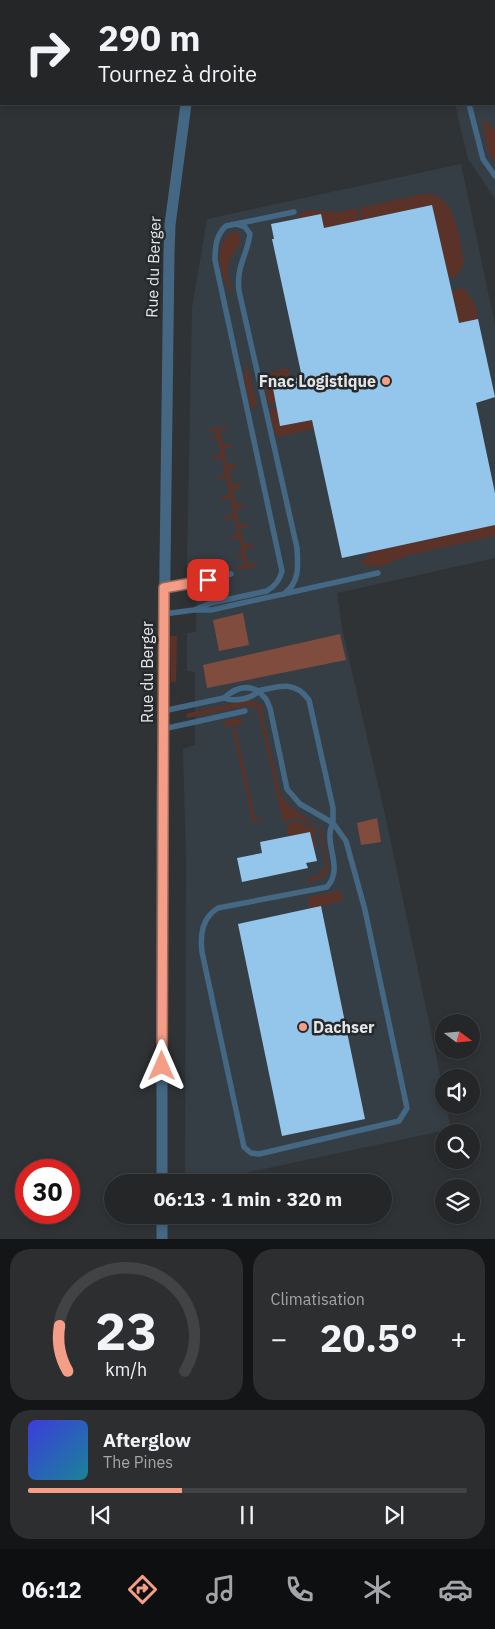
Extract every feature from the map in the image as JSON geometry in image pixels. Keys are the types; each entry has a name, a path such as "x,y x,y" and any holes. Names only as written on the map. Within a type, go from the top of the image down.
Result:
{"street":[{"name":"Rue du Berger","path":"162,1174 163,729 168,253 186,105"},
{"path":"162,1224 162,1239"}],"lane":[{"path":"469,105 483,159 495,176"},
{"path":"194,610 211,603 267,591 281,578 282,571 215,260 215,250 219,233 226,226 294,212"},
{"path":"234,224 245,227 250,234 237,279 238,291 297,548 298,572 293,586 284,594"},
{"path":"164,614 211,610 378,573"},
{"path":"164,588 196,583 231,574"},
{"path":"164,711 224,698 233,690 251,687 258,691 266,700 270,708 286,789 300,804 333,822 346,841 365,910 406,1108 399,1121 259,1154 251,1153 244,1147 202,952 200,940 203,925 208,916 218,908 327,887 335,870 328,831 333,822 333,808 309,700 304,692 285,685 258,691 255,695 249,697 230,700 224,698"},
{"path":"163,729 245,711"}],"shaded area":[{"path":"455,105 495,105 495,199 468,159"},
{"path":"483,119 495,130 495,162 488,152"},
{"path":"461,164 495,325 495,558 337,593 342,629 385,815 435,1051 435,1059 437,1059 439,1069 435,1069 435,1114 448,1114 450,1124 435,1124 435,1132 240,1174 185,1174 186,859 183,749 195,745 195,672 187,671 187,633 196,632 197,589 195,566 187,565 192,308 207,219"},
{"path":"422,194 432,194 444,201 453,217 464,263 457,276 449,278 432,205 362,220 360,208"},
{"path":"357,208 359,221 324,228 321,214 298,219 300,213 310,210 338,212"},
{"path":"232,232 238,232 240,236 239,245 229,262 228,269 228,277 233,295 224,280 220,262 221,245"},
{"path":"461,288 468,293 473,301 478,319 459,323 452,291"},
{"path":"247,362 257,407 251,408 244,378"},
{"path":"288,368 291,379 272,383 276,403 268,404 265,384 269,373"},
{"path":"277,407 280,426 311,420 314,429 278,437 273,427 270,412 270,408"},
{"path":"227,426 227,428 220,430 223,445 231,444 232,448 224,449 227,465 235,464 236,468 229,469 232,485 240,483 241,488 233,490 236,505 243,504 244,507 236,509 239,525 248,524 249,527 240,529 244,545 252,544 253,547 245,549 248,564 256,563 257,566 237,570 236,567 244,565 242,557 235,558 235,556 242,554 239,538 231,539 230,536 238,534 234,518 226,520 225,516 234,514 230,498 222,500 222,496 229,494 226,478 218,479 217,476 225,474 222,458 213,459 213,456 221,454 217,438 210,439 209,437 216,435 216,431 207,432 207,430"},
{"path":"495,525 495,536 409,555 379,567 360,564 371,552"},
{"path":"243,613 249,645 219,651 213,620"},
{"path":"340,634 346,660 207,688 203,665"},
{"path":"170,636 177,636 176,682 171,682"},
{"path":"250,700 259,704 264,710 262,713 280,794 289,806 314,824 312,825 300,818 283,821 257,706 250,708 249,705 188,718 186,716 188,713"},
{"path":"241,717 242,723 235,725 255,819 263,818 263,820 245,823 252,820 232,725 224,726 223,722"},
{"path":"377,818 381,842 361,845 357,823"},
{"path":"299,821 310,828 315,827 316,832 314,833 317,847 314,848 310,832 289,836 286,824"},
{"path":"321,827 329,868 323,878 309,883 308,878 319,875 326,865 319,828"},
{"path":"338,891 343,896 341,901 310,909 308,897"}],"building":[{"name":"Fnac Logistique","path":"432,205 459,323 478,319 495,397 476,403 495,493 495,525 342,558 312,420 280,426 272,383 302,377 272,239 274,239 271,224 321,214 324,228"},
{"path":"310,832 317,861 306,863 308,868 242,882 237,858 262,853 260,842"},
{"name":"Dachser","path":"321,906 365,1119 282,1136 238,924"}],"place":[{"name":"Fnac Logistique","path":"386,381"},
{"name":"Dachser","path":"303,1027"}],"route":[{"path":"162,1066 164,588 208,580"}]}
